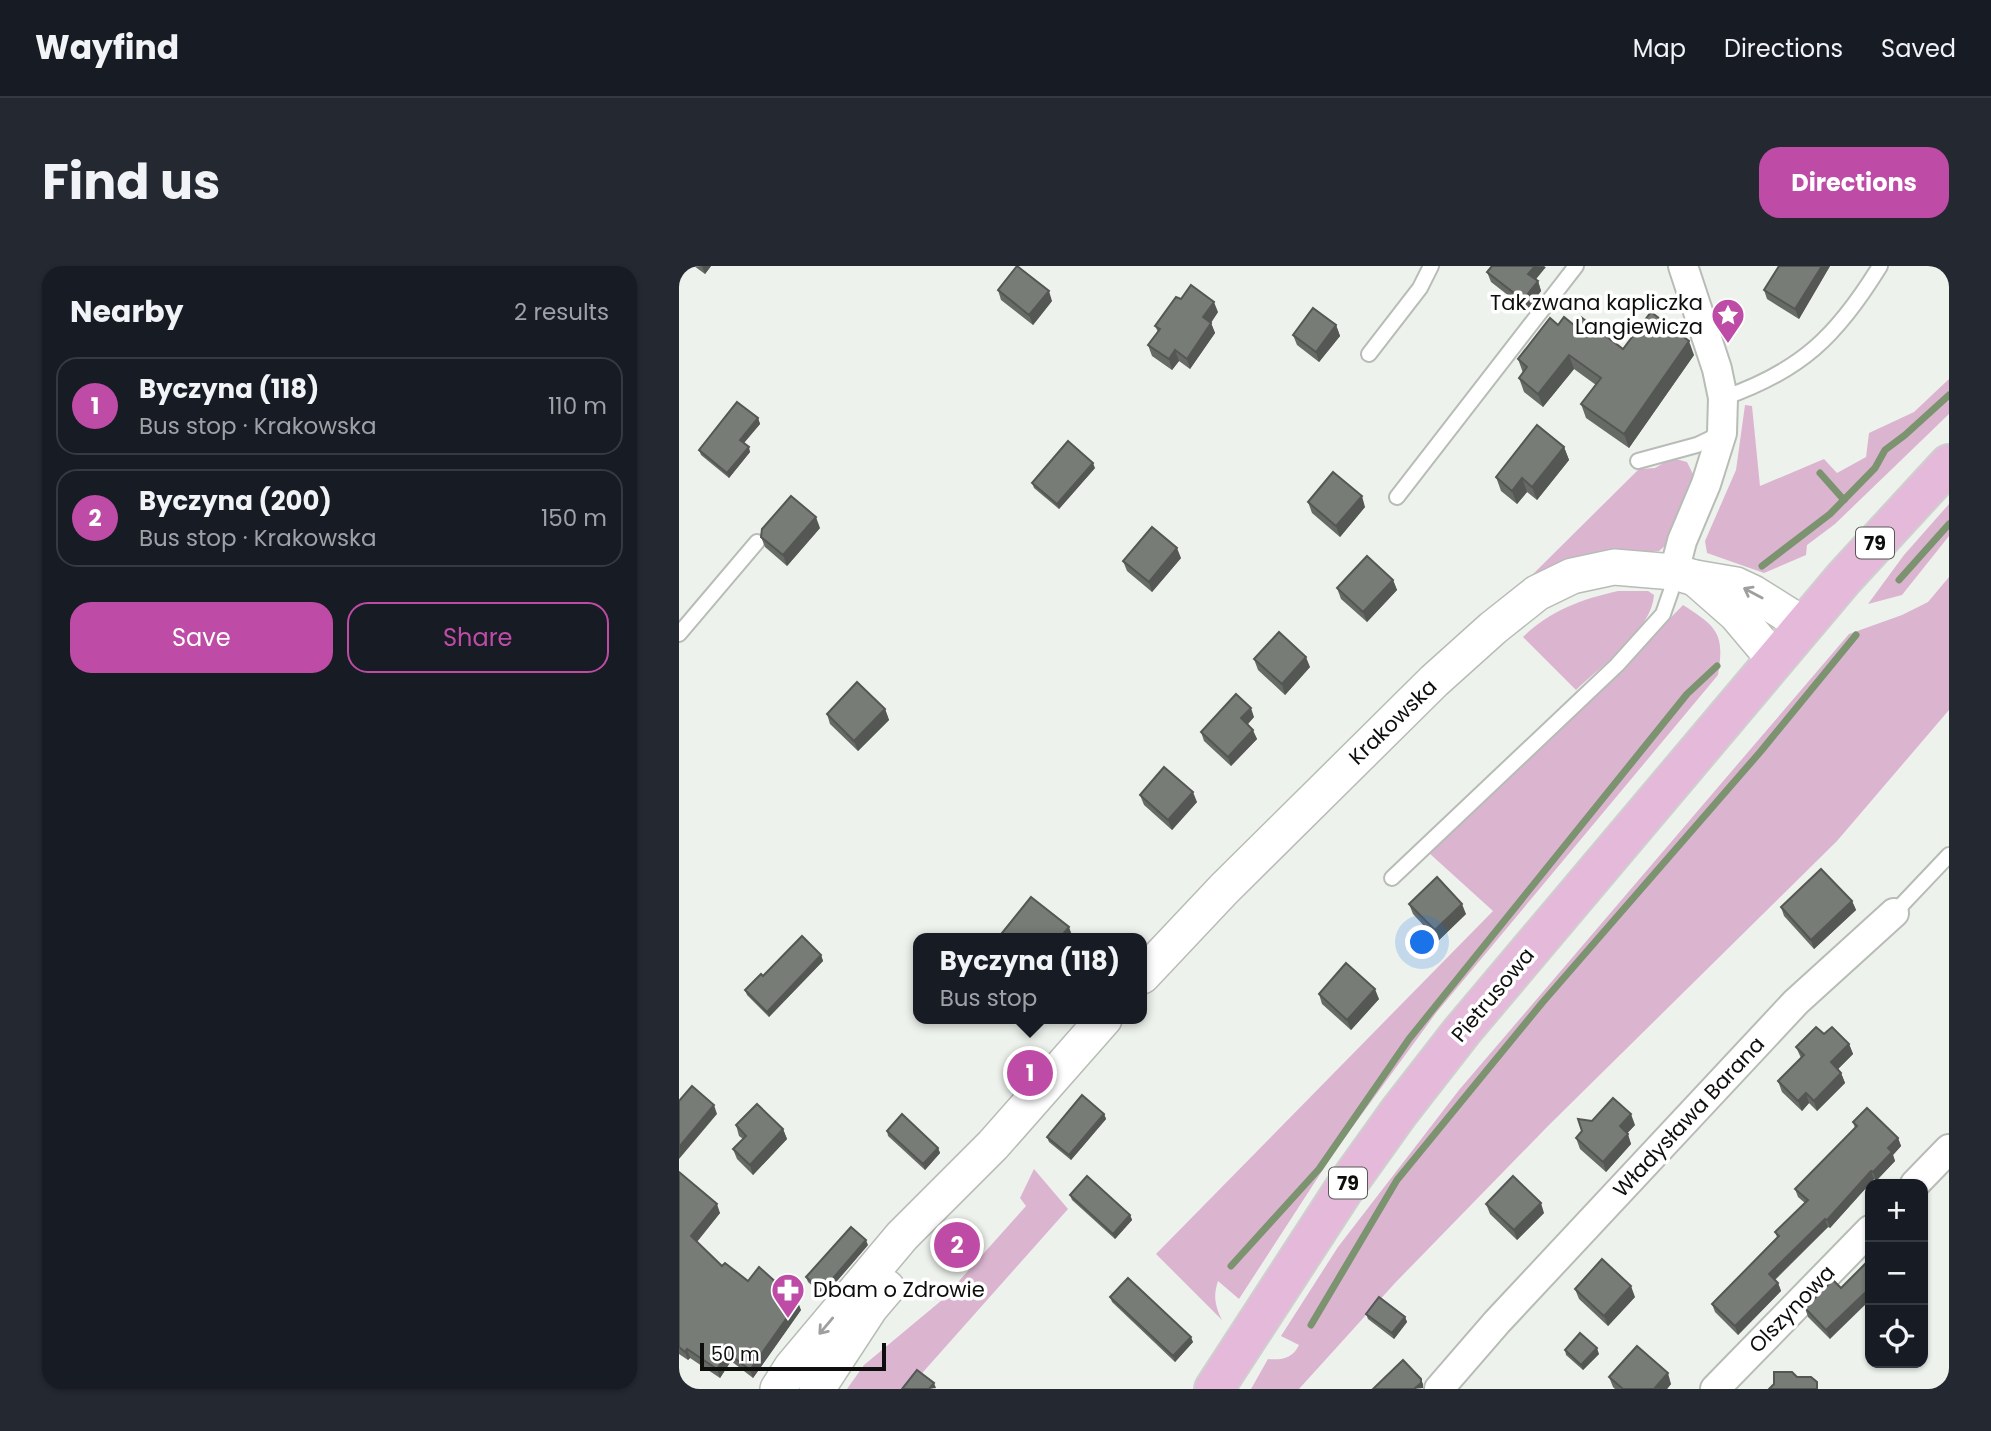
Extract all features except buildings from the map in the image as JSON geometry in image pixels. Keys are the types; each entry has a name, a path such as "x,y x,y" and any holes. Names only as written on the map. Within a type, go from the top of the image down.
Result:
{"main road":[{"name":"79","path":"1804,625 1843,578 1949,464"},
{"name":"Pietrusowa","path":"1215,1389 1344,1189 1415,1091 1462,1031 1804,625"}],"street":[{"path":"1683,266 1717,369 1723,398 1722,433 1706,484 1682,541 1684,575 1736,614 1774,659"},
{"name":"Krakowska","path":"1147,971 1224,889 1396,719 1493,628 1537,593 1572,576 1613,567 1684,575 1736,585 1804,625"},
{"name":"Władysława Barana","path":"1439,1389 1497,1322 1796,1002 1894,914"},
{"path":"778,1389 792,1367 902,1236 993,1144 1100,1024"},
{"path":"817,1389 870,1308 917,1250 993,1144"},
{"path":"1920,1179 1949,1149"},
{"name":"Olszynowa","path":"1715,1389 1865,1235"}],"lane":[{"path":"1369,354 1420,288 1431,266"},
{"path":"1397,498 1576,266"},
{"path":"1723,398 1754,387 1812,353 1846,317 1879,266"},
{"path":"1637,461 1697,445 1722,433"},
{"path":"679,634 757,542"},
{"path":"1392,878 1617,665 1663,614 1671,591 1684,575"},
{"name":"Władysława Barana","path":"1894,914 1949,855"}],"shaded area":[{"path":"1949,379 1949,414 1835,524 1807,545 1806,555 1764,573 1707,553 1705,541 1736,470 1745,405 1752,406 1760,486 1824,459 1837,473 1866,457 1869,433 1914,412"},
{"path":"1672,458 1687,462 1694,476 1667,544 1659,551 1645,552 1526,581 1639,469 1655,468"},
{"path":"1949,504 1949,536 1902,595 1868,604 1904,555"},
{"path":"1949,577 1949,710 1837,841 1548,1126 1395,1283 1299,1389 1251,1389 1268,1359 1286,1358 1296,1350 1299,1345 1281,1336 1338,1247 1459,1090 1849,634 1902,615 1928,602"},
{"path":"1618,591 1648,591 1654,595 1651,608 1624,647 1576,690 1523,637 1544,620 1567,607"},
{"path":"1683,605 1704,619 1716,632 1720,649 1718,675 1436,1013 1337,1148 1239,1299 1218,1281 1216,1301 1222,1320 1156,1254 1493,911 1418,843 1590,700"},
{"path":"1034,1169 1068,1209 908,1389 847,1389 864,1365 942,1300 1026,1206 1020,1198"}],"waterway":[{"path":"1762,566 1830,514 1875,468 1885,450 1949,395"},
{"path":"1820,473 1844,500"},
{"path":"1899,580 1949,524"},
{"path":"1311,1325 1397,1180 1542,1003 1761,751 1856,635"},
{"path":"1231,1266 1319,1169 1409,1039 1687,694 1717,666"}],"place":[{"name":"Tak zwana kapliczka Langiewicza","path":"1728,345"},
{"name":"Byczyna (118)","path":"1030,1073"},
{"name":"Byczyna (200)","path":"957,1245"},
{"name":"Dbam o Zdrowie","path":"788,1320"}]}
